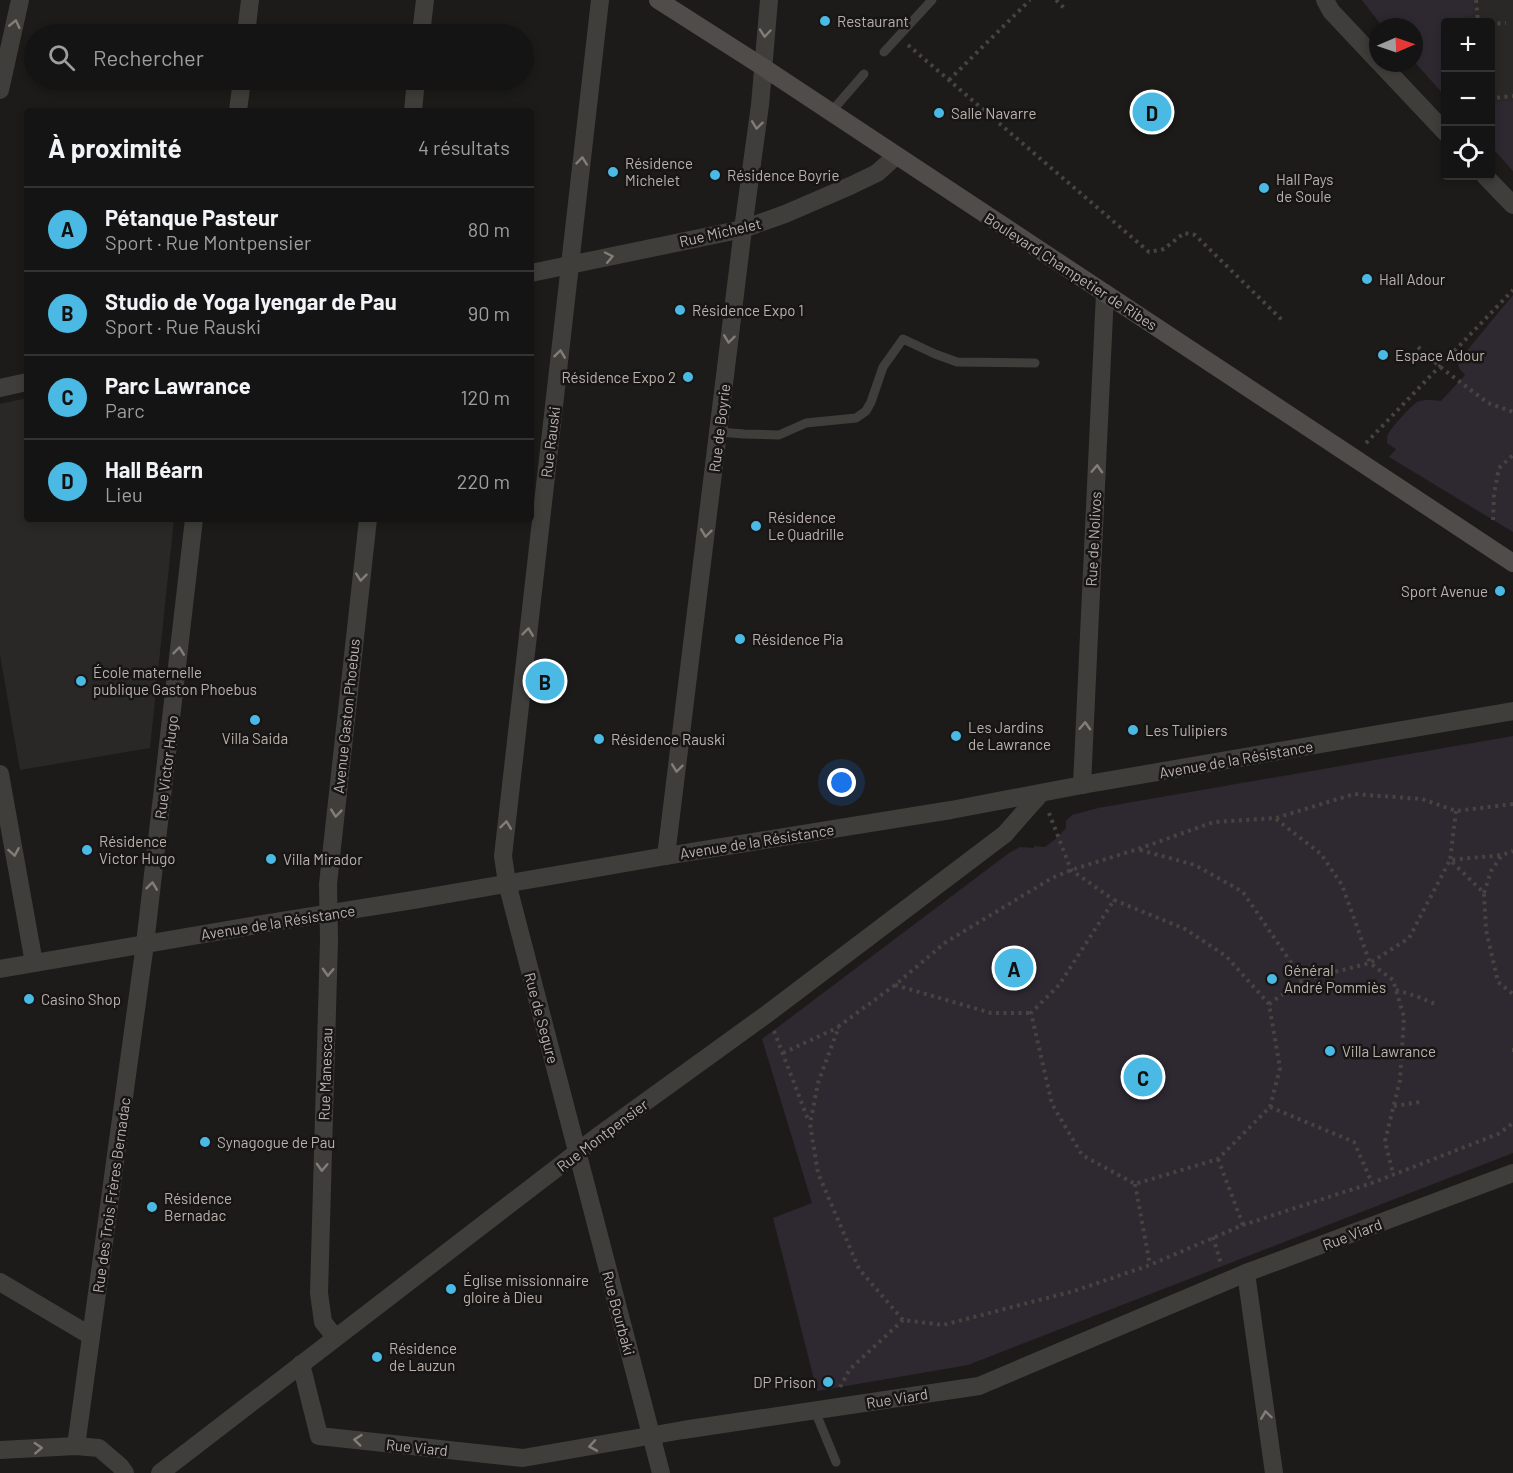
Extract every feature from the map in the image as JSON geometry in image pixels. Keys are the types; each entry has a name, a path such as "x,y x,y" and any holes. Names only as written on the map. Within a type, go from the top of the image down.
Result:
{"main road":[{"name":"Boulevard Champetier de Ribes","path":"658,0 1513,562"},
{"name":"Boulevard Champetier de Ribes","path":"1483,542 1513,550"}],"street":[{"path":"0,90 20,0"},
{"path":"247,24 250,0"},
{"path":"423,24 425,0"},
{"name":"Rue Rauski","path":"507,883 502,856 600,0"},
{"name":"Rue de Boyrie","path":"666,856 742,229 757,127 769,0"},
{"path":"1325,0 1331,11 1369,51"},
{"path":"1388,72 1441,128"},
{"path":"238,108 241,90"},
{"path":"413,108 415,90"},
{"name":"Rue Michelet","path":"534,272 742,229 786,214 850,186 877,173 896,156"},
{"path":"1489,180 1513,205"},
{"name":"Rue de Nolivos","path":"1082,785 1105,293"},
{"path":"0,388 24,383"},
{"name":"Rue Victor Hugo","path":"145,944 194,522"},
{"name":"Avenue Gaston Phoebus","path":"328,913 328,884 368,522"},
{"name":"Avenue de la Résistance","path":"0,969 939,812 1082,785 1513,711"},
{"path":"0,774 34,963"},
{"name":"Rue Montpensier","path":"160,1473 577,1153 767,1014 1005,834 1041,793"},
{"name":"Rue de Segure","path":"507,883 577,1153"},
{"name":"Rue Manescau","path":"328,913 319,1293 323,1322 335,1337"},
{"name":"Rue des Trois Frères Bernadac","path":"76,1446 145,944"},
{"name":"Rue Bourbaki","path":"577,1153 661,1473"},
{"name":"Rue Viard","path":"301,1364 319,1436 522,1466 651,1435 979,1386 1246,1274 1513,1173"},
{"path":"1246,1274 1274,1473"},
{"path":"0,1282 91,1336"},
{"path":"0,1450 76,1446 99,1448 125,1473"}],"lane":[{"path":"884,52 932,0"},
{"path":"831,112 864,74"},
{"path":"718,432 779,435 806,423 856,418 866,411 872,402 883,367 903,339 957,362 1035,363"},
{"path":"822,1410 836,1461"}],"path":[{"path":"949,80 1030,0"},
{"path":"1056,0 1065,9"},
{"path":"1476,0 1478,18"},
{"path":"1495,24 1506,23"},
{"path":"899,36 1149,252 1164,249 1184,233 1195,235 1282,320"},
{"path":"1495,98 1513,96"},
{"path":"1353,456 1513,290"},
{"path":"1418,347 1488,403 1513,412"},
{"path":"1493,520 1494,494 1499,468 1513,455"},
{"path":"1031,1013 1052,1104 1082,1155 1135,1184 1218,1160 1270,1107 1280,1068 1269,1005 1226,956 1185,929 1114,900 1071,870 1041,793"},
{"path":"783,1053 839,1026 895,985 946,942 1052,878 1071,870 1214,822 1276,819 1354,794 1422,799 1456,811 1513,804"},
{"path":"1269,1005 1303,980 1370,963 1409,938 1450,860 1456,811"},
{"path":"1276,819 1321,854 1342,885 1370,963 1393,980 1404,1017 1400,1080 1385,1141 1393,1174"},
{"path":"1138,849 1195,864 1243,892 1303,980"},
{"path":"1450,860 1502,855 1513,850"},
{"path":"1502,855 1491,871 1484,893 1486,930 1498,982 1513,994"},
{"path":"1450,860 1484,893"},
{"path":"895,985 991,1013 1031,1013 1059,985 1114,900"},
{"path":"1395,990 1435,1004"},
{"path":"767,1014 810,1124 818,1173 859,1269 903,1320 943,1325 1074,1291 1150,1265 1243,1225 1372,1183 1498,1134 1513,1123"},
{"path":"810,1124 818,1083 839,1026"},
{"path":"1393,1106 1420,1102"},
{"path":"1270,1107 1354,1142 1372,1183"},
{"path":"1218,1160 1243,1225"},
{"path":"1135,1184 1150,1265"},
{"path":"1214,1237 1226,1282"},
{"path":"822,1410 850,1369 903,1320"}],"shaded area":[{"path":"1362,0 1513,0 1513,171 1495,151 1495,18 1441,18 1441,91 1423,71 1423,18 1376,18"},
{"path":"1362,0 1473,0 1474,14 1462,18 1441,18 1441,91 1423,71 1423,18 1376,18"},
{"path":"1513,101 1513,171 1495,151 1495,102"},
{"path":"1513,295 1513,532 1389,457 1396,449 1387,443 1390,431 1414,404 1426,400 1441,401 1465,375 1459,366 1460,359"},
{"path":"24,399 24,522 174,522 150,748 20,770 0,655 0,404"},
{"path":"1513,736 1513,1153 968,1365 817,1391 773,1218 812,1203 762,1039 1009,853 1020,847 1045,847 1066,828 1066,821 1072,815 1098,808"}],"place":[{"name":"Restaurant","path":"825,21"},
{"name":"Hall Béarn","path":"1152,112"},
{"name":"Salle Navarre","path":"939,113"},
{"name":"Résidence Michelet","path":"613,172"},
{"name":"Résidence Boyrie","path":"715,175"},
{"name":"Hall Pays de Soule","path":"1264,188"},
{"name":"Hall Adour","path":"1367,279"},
{"name":"Résidence Expo 1","path":"680,310"},
{"name":"Espace Adour","path":"1383,355"},
{"name":"Résidence Expo 2","path":"688,377"},
{"name":"Résidence Le Quadrille","path":"756,526"},
{"name":"Sport Avenue","path":"1500,591"},
{"name":"Résidence Pia","path":"740,639"},
{"name":"École maternelle publique Gaston Phoebus","path":"81,681"},
{"name":"Studio de Yoga Iyengar de Pau","path":"545,681"},
{"name":"Villa Saida","path":"255,720"},
{"name":"Les Tulipiers","path":"1133,730"},
{"name":"Les Jardins de Lawrance","path":"956,736"},
{"name":"Résidence Rauski","path":"599,739"},
{"name":"Résidence Victor Hugo","path":"87,850"},
{"name":"Villa Mirador","path":"271,859"},
{"name":"Pétanque Pasteur","path":"1014,968"},
{"name":"Général André Pommiès","path":"1272,979"},
{"name":"Casino Shop","path":"29,999"},
{"name":"Villa Lawrance","path":"1330,1051"},
{"name":"Parc Lawrance","path":"1143,1077"},
{"name":"Synagogue de Pau","path":"205,1142"},
{"name":"Résidence Bernadac","path":"152,1207"},
{"name":"Église missionnaire gloire à Dieu","path":"451,1289"},
{"name":"Résidence de Lauzun","path":"377,1357"},
{"name":"DP Prison","path":"828,1382"}]}
